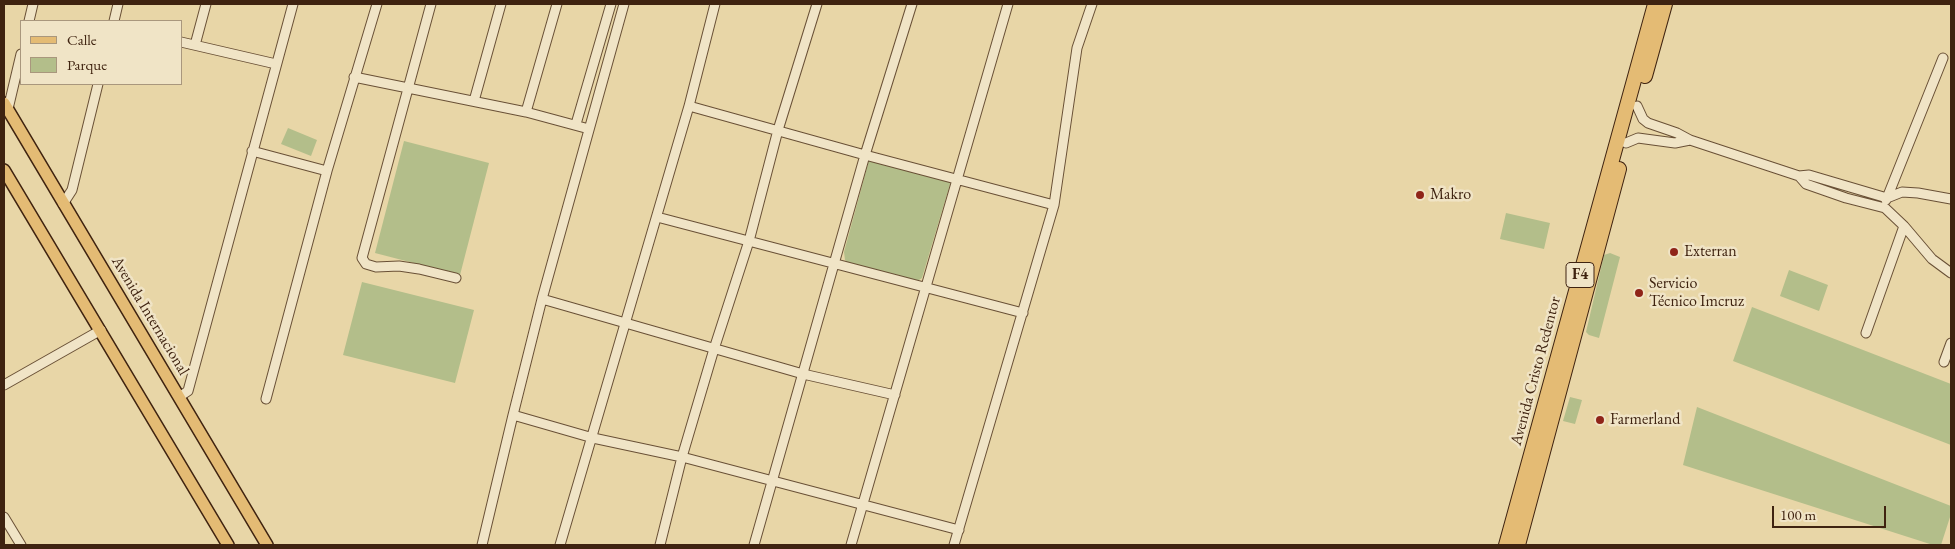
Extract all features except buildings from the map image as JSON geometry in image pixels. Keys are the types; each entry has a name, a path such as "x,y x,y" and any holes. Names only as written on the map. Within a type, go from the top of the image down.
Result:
{"highway":[{"name":"Avenida Cristo Redentor","path":"1506,545 1655,4"},
{"name":"Avenida Cristo Redentor","path":"1518,545 1665,4"}],"main road":[{"name":"Avenida Internacional","path":"6,106 62,204 267,545"},
{"path":"4,170 228,545"}],"street":[{"path":"29,20 33,4"},
{"path":"114,20 118,4"},
{"path":"195,45 206,4"},
{"path":"179,397 188,391 293,4"},
{"path":"266,399 327,170 376,4"},
{"path":"431,4 362,258 366,264 376,267 399,266 456,278"},
{"path":"474,101 501,4"},
{"path":"526,112 557,4"},
{"path":"576,124 611,4"},
{"path":"482,545 512,416 542,300 624,4"},
{"path":"563,544 689,106 715,4"},
{"path":"660,545 682,457 749,241 778,130 817,4"},
{"path":"754,545 865,155 912,4"},
{"path":"851,545 1008,4"},
{"path":"954,545 1054,205 1078,48 1092,4"},
{"path":"182,42 276,64"},
{"path":"6,106 20,57"},
{"path":"1885,208 1887,198 1943,58"},
{"path":"354,78 526,112 576,124 588,129"},
{"path":"62,204 72,190 98,85"},
{"path":"689,106 1054,205"},
{"path":"1637,106 1643,119 1648,123 1677,133 1690,140 1799,176 1809,175 1887,198 1902,192 1951,199"},
{"path":"1626,143 1638,138 1675,143 1690,140"},
{"path":"252,151 327,170"},
{"path":"1799,176 1806,184 1846,198 1885,208 1904,226 1932,259 1951,273"},
{"path":"1846,198 1849,187"},
{"path":"657,217 1023,313"},
{"path":"1866,333 1904,226"},
{"path":"542,300 803,374 895,395"},
{"path":"4,385 101,330"},
{"path":"1944,362 1951,343"},
{"path":"512,416 593,438 682,457 959,530"},
{"path":"4,517 20,545"}],"green space":[{"path":"288,128 317,140 311,156 281,144"},
{"path":"404,141 489,163 460,275 375,253"},
{"path":"869,160 951,181 922,278 919,280 914,281 849,264 845,260 844,252"},
{"path":"1506,213 1550,223 1544,249 1500,239"},
{"path":"1610,253 1620,257 1599,338 1586,332 1604,255"},
{"path":"1789,270 1828,285 1819,311 1780,296"},
{"path":"362,282 474,310 455,383 343,355"},
{"path":"1752,307 1951,384 1951,445 1733,361"},
{"path":"1570,397 1582,400 1575,424 1563,421"},
{"path":"1697,407 1951,506 1951,514 1941,545 1933,545 1683,465"}],"place":[{"name":"Makro","path":"1420,195"},
{"name":"Exterran","path":"1674,252"},
{"name":"Servicio Técnico Imcruz","path":"1639,293"},
{"name":"Farmerland","path":"1600,420"}]}
